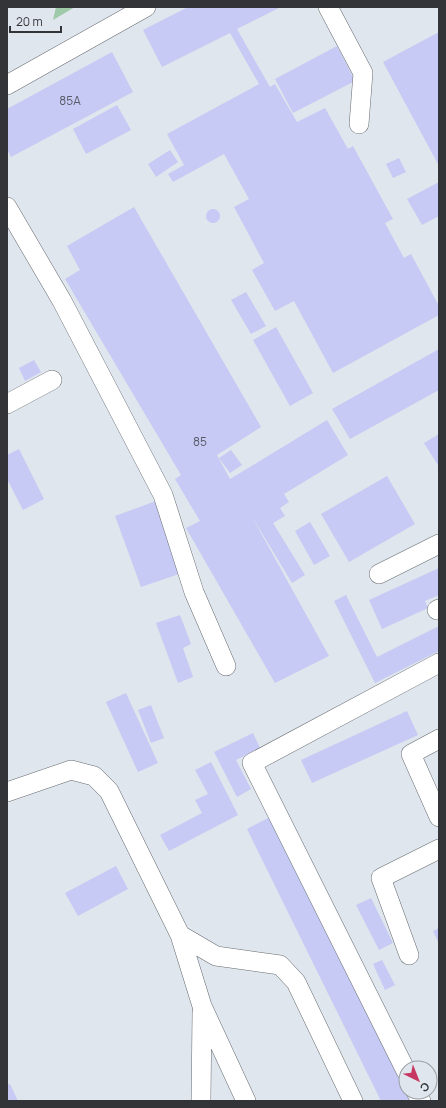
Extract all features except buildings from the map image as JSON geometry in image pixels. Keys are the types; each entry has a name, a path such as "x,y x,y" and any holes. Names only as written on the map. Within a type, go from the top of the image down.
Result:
{"lane":[{"path":"7,85 146,7"},
{"path":"328,7 363,73 359,124"},
{"path":"7,207 62,301 164,495 194,592 226,666"},
{"path":"7,404 52,380"},
{"path":"379,574 439,544"},
{"path":"400,1060 252,763 439,664"},
{"path":"439,739 411,754 439,817"},
{"path":"7,792 71,770 94,776 109,791 180,935 202,1006 246,1101"},
{"path":"408,955 381,878 439,849"},
{"path":"180,935 216,956 280,966 296,982 353,1101"},
{"path":"201,1101 202,1006"}],"green space":[{"path":"56,7 75,7 53,20"}]}
